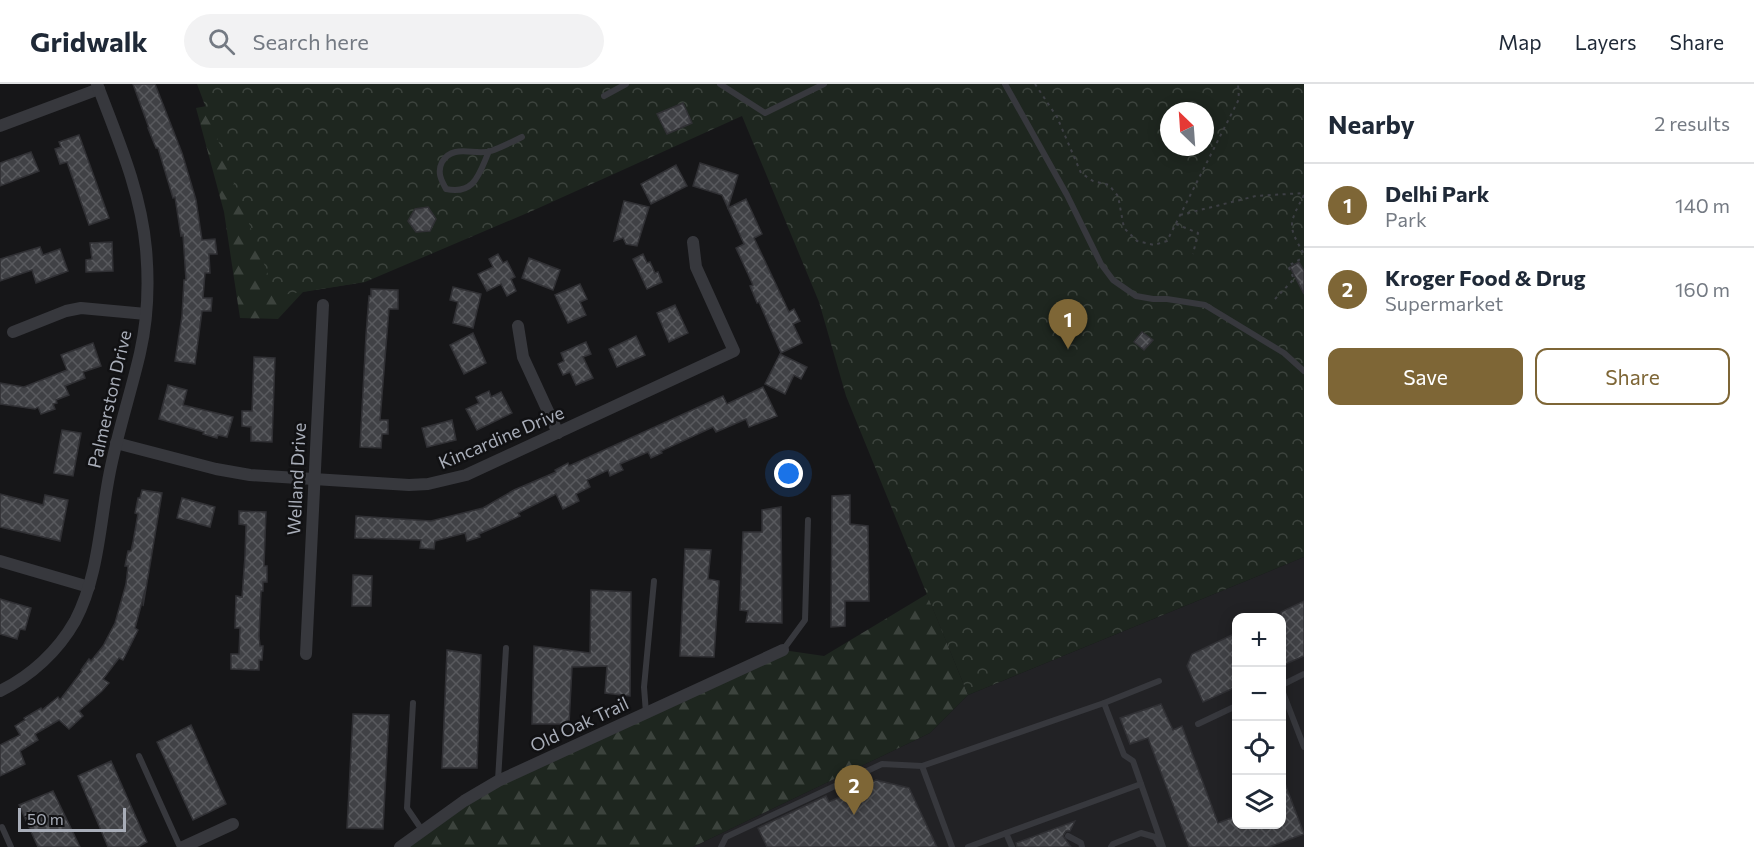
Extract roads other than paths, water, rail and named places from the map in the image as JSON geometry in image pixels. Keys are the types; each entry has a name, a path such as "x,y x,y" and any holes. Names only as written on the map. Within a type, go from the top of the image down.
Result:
{"street":[{"path":"0,126 98,86"},
{"name":"Palmerston Drive","path":"0,691 33,670 48,657 75,620 89,587 116,443 140,352 148,280 142,220 128,166 98,86"},
{"name":"Kincardine Drive","path":"116,443 216,470 250,475 428,484 466,475 734,351 696,267 693,242"},
{"name":"Welland Drive","path":"306,654 323,305"},
{"path":"13,332 66,311 81,308 146,314"},
{"path":"518,326 524,357 558,433"},
{"path":"0,561 89,587"},
{"name":"Old Oak Trail","path":"400,847 464,801 498,781 783,650"},
{"path":"181,847 233,824"}],"lane":[{"path":"604,96 626,84"},
{"path":"720,84 765,114 824,84"},
{"path":"1005,84 1067,195 1101,264 1113,280 1136,296 1205,305 1284,353 1304,371"},
{"path":"489,152 471,186 458,192 446,189 440,180 439,168 445,157 458,151 489,152 522,137"},
{"path":"783,650 805,620 808,520"},
{"path":"646,713 644,687 654,581"},
{"path":"498,781 506,648"},
{"path":"1286,683 1304,674"},
{"path":"721,847 726,837 882,764 922,766 1104,703 1159,681"},
{"path":"1286,702 1304,747"},
{"path":"1104,703 1124,755 1133,761 1161,847"},
{"path":"413,704 407,808 422,831"},
{"path":"1198,724 1232,708"},
{"path":"139,756 181,847"},
{"path":"922,766 952,847"},
{"path":"968,847 1141,784"},
{"path":"2,827 11,847"},
{"path":"1006,833 1012,847"},
{"path":"1111,847 1113,844 1141,833 1155,837 1161,847"},
{"path":"1068,836 1081,843 1082,847"}],"place":[{"name":"Delhi Park","path":"1068,349"},
{"name":"Kroger Food & Drug","path":"854,815"}]}
